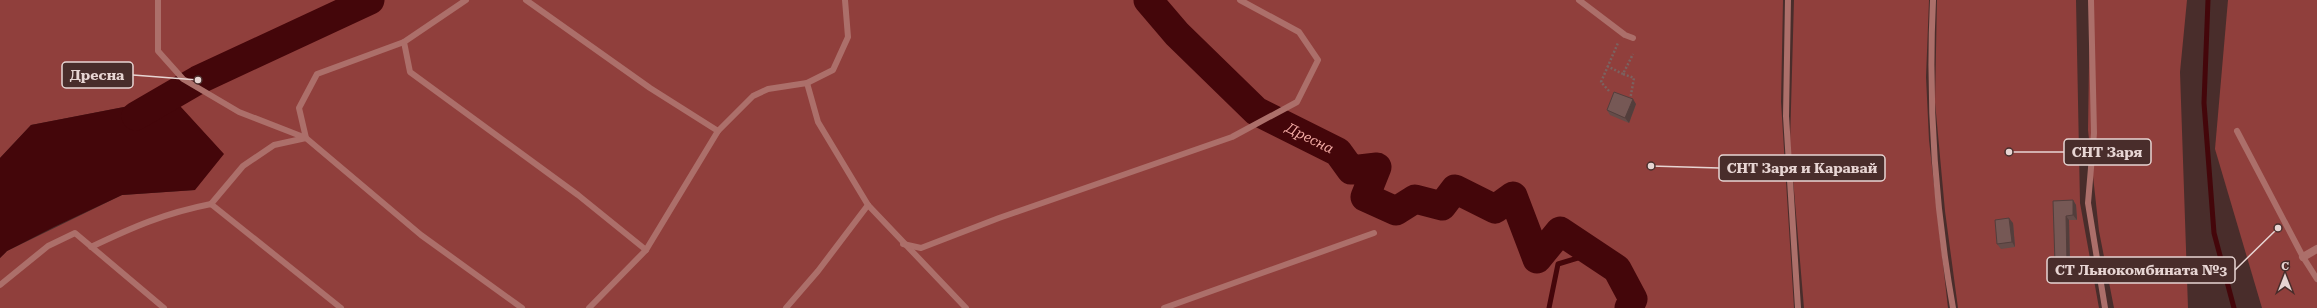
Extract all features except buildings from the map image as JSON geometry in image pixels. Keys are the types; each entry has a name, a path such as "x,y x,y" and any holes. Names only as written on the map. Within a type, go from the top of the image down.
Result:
{"street":[{"path":"2303,257 2317,250"}],"lane":[{"path":"158,0 158,51 183,79 239,112 306,138 421,235 522,308"},
{"path":"306,138 299,108 317,74 404,42 466,0"},
{"path":"526,0 650,88 718,131"},
{"path":"589,308 646,250 718,131 753,96 768,89 807,84 833,70 848,37 845,0"},
{"path":"903,244 921,248 999,218 1232,137 1297,102 1318,60 1299,32 1240,0"},
{"path":"1579,0 1625,35 1633,38"},
{"path":"1788,0 1786,116 1798,308"},
{"path":"1933,0 1931,108 1936,172 1953,308"},
{"path":"2091,0 2094,133 2088,203 2105,308"},
{"path":"404,42 410,72 578,195 646,250"},
{"path":"807,84 818,122 868,205 903,244 966,308"},
{"path":"2237,131 2303,257 2317,279"},
{"path":"92,247 130,228 177,210 211,204 243,166 274,145 306,138"},
{"path":"211,204 341,308"},
{"path":"786,308 818,271 868,205"},
{"path":"0,285 48,246 75,233 164,308"},
{"path":"1164,308 1374,233"}],"path":[{"path":"1610,91 1600,82 1618,44 1614,42"},
{"path":"1623,74 1633,54"},
{"path":"1608,66 1634,78 1629,102"}],"shaded area":[{"path":"0,0 1783,0 1781,102 1794,308 0,308 0,258 7,251 122,195 195,190 170,95 124,107 31,125 0,158"},
{"path":"1794,0 1929,0 1926,77 1929,140 1948,308 1804,308 1790,143"},
{"path":"1937,0 2076,0 2080,203 2099,308 1958,308 1945,211 1935,102"},
{"path":"2090,0 2187,0 2180,72 2188,308 2114,308 2099,231 2088,130"},
{"path":"2228,0 2317,0 2317,308 2262,308 2215,149"},
{"path":"170,95 224,154 195,190 122,195 7,251 0,258 0,158 31,125 124,107"}],"waterway":[{"name":"Дресна","path":"136,116 198,80 370,0"},
{"name":"Дресна","path":"1148,0 1177,34 1256,111 1338,152 1351,170 1377,167 1365,197 1396,211 1415,199 1442,206 1455,189 1495,209 1513,196 1537,259 1560,231 1617,269 1633,299 1629,308"},
{"path":"2208,0 2204,103 2214,233 2234,308"},
{"path":"1549,308 1558,264 1594,253"}],"place":[{"name":"Дресна","path":"198,80"},
{"name":"СНТ Заря","path":"2009,152"},
{"name":"СНТ Заря и Каравай","path":"1651,166"},
{"name":"СТ Льнокомбината №3","path":"2278,228"}]}
